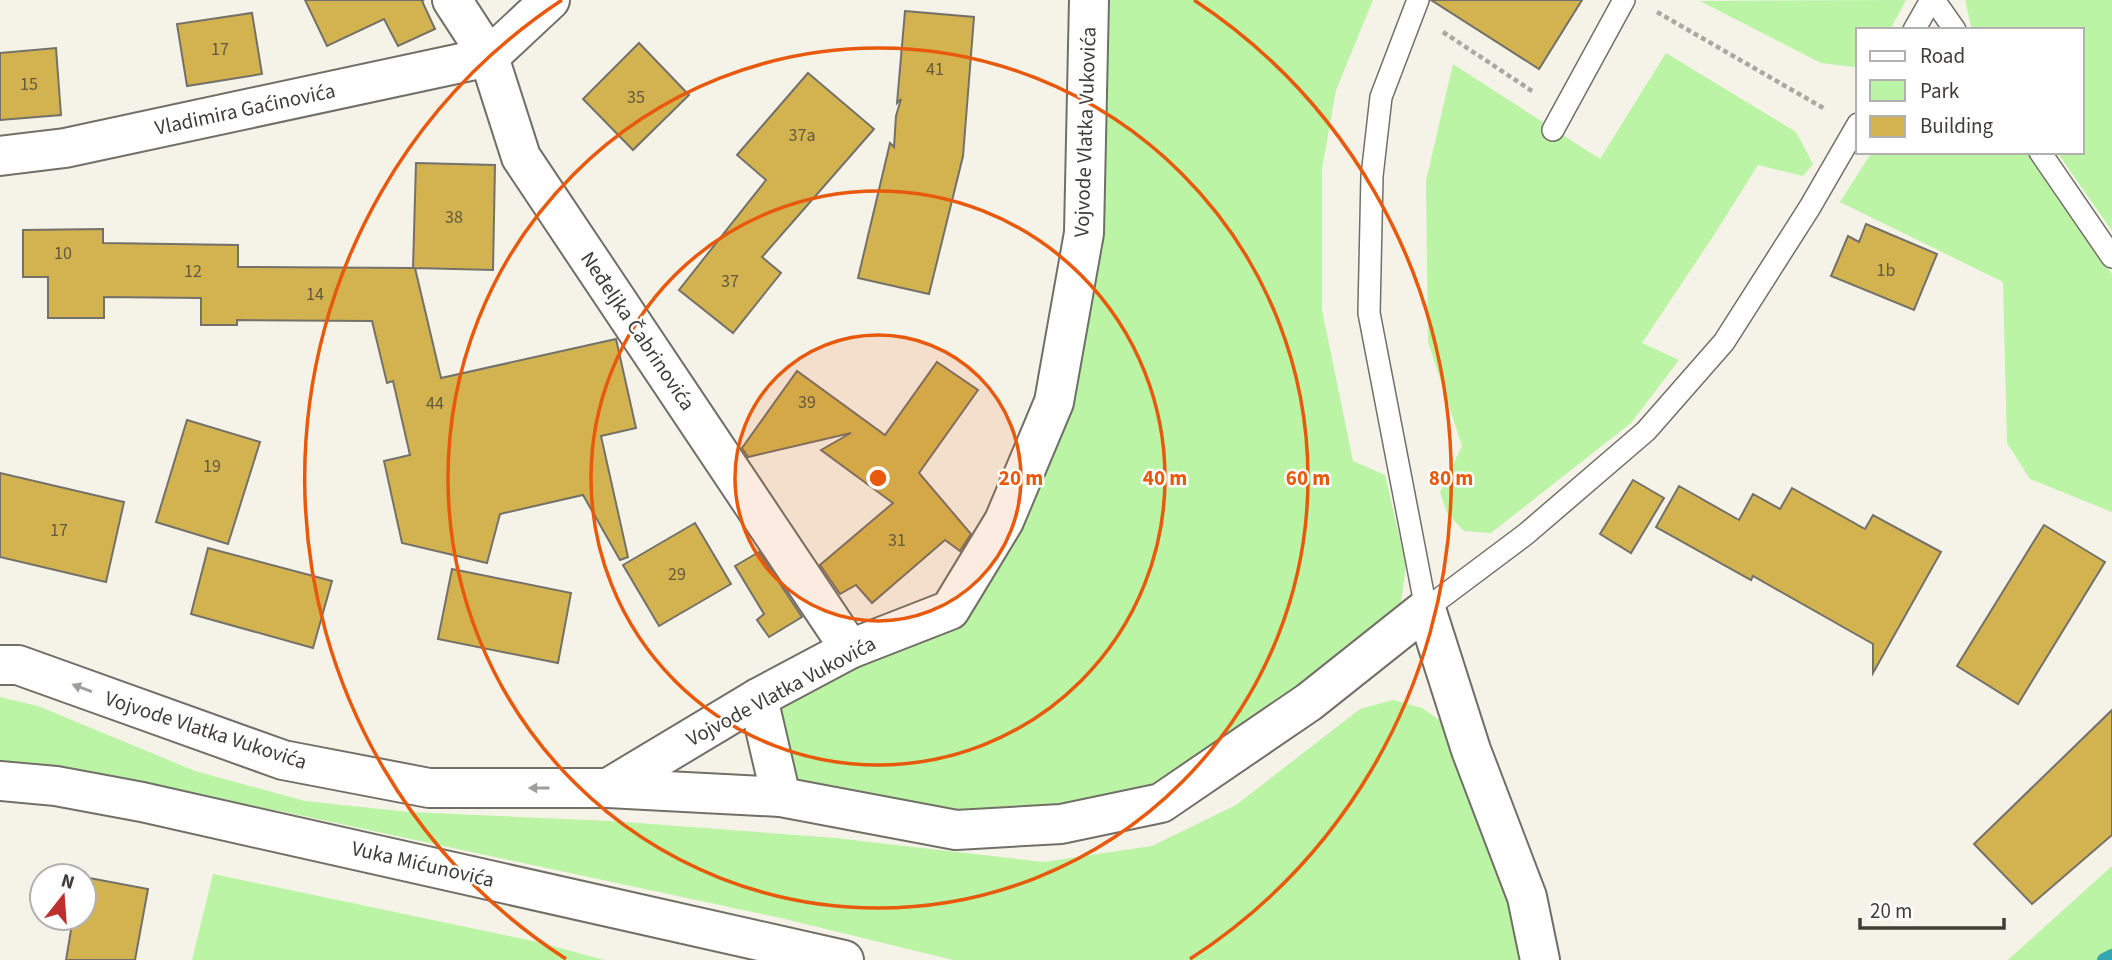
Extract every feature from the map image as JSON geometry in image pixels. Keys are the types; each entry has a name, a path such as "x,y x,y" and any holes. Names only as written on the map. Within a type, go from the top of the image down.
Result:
{"street":[{"name":"Neđeljka Čabrinovića","path":"452,0 489,57 521,157 850,649"},
{"path":"489,57 550,0"},
{"name":"Vojvode Vlatka Vukovića","path":"0,665 18,665 283,760 429,788 608,788 758,698 850,649 950,610 1004,521 1054,402 1084,233 1089,0"},
{"name":"Vladimira Gaćinovića","path":"0,156 65,148 489,57"},
{"path":"608,788 781,797 956,830 1062,824 1161,803 1309,702 1426,609 1471,750 1527,897 1540,960"},
{"path":"758,698 781,797"},
{"name":"Vuka Mićunovića","path":"0,781 56,786 142,802 844,960"}],"lane":[{"path":"1553,130 1624,0"},
{"path":"1915,28 1933,0 1954,28"},
{"path":"1415,6 1381,97 1372,176 1369,313 1426,609 1526,534 1646,431 1724,342 1856,128"},
{"path":"2041,154 2112,257"}],"path":[{"path":"1415,6 1563,111"},
{"path":"1668,18 1856,125"}],"green space":[{"path":"1104,0 1373,0 1336,90 1322,169 1322,310 1353,461 1385,475 1406,565 1400,611 1326,671 1156,788 1063,811 958,816 792,786 778,704 857,661 961,622 1061,404"},
{"path":"1906,0 1891,28 1856,28 1854,67 1821,63 1700,1"},
{"path":"1965,0 2112,0 2112,231 2058,154 2084,154 2084,28 1972,28"},
{"path":"1666,53 1796,132 1813,164 1803,176 1758,165 1642,343 1679,360 1631,423 1491,533 1464,531 1447,513 1440,492 1462,446 1428,342 1426,181 1453,64 1600,159"},
{"path":"1871,154 2029,154 2112,274 2112,512 2030,479 2007,443 2003,282 1840,202"},
{"path":"0,697 38,706 195,771 305,801 409,812 611,821 835,838 1043,862 1152,846 1236,805 1360,709 1393,700 1422,708 1448,726 1517,901 1526,960 953,960 785,919 280,811 13,764 0,764"},
{"path":"2112,866 2112,960 2008,960 2009,959"},
{"path":"213,874 538,942 604,960 192,960"}],"building":[{"path":"305,0 424,0 422,1 435,29 398,46 384,19 327,46"},
{"path":"1431,0 1582,0 1539,69"},
{"path":"905,11 974,17 963,156 929,294 858,278 890,143 894,147 896,116 901,99 897,103"},
{"path":"252,13 262,74 187,86 177,24"},
{"path":"639,43 689,95 633,150 583,99"},
{"path":"56,48 61,115 0,120 0,53"},
{"path":"808,73 874,129 762,257 781,273 733,333 679,290 766,180 737,155"},
{"path":"416,163 495,165 493,270 415,268 441,378 616,339 636,428 601,436 628,557 620,560 583,495 500,514 487,563 402,543 384,461 410,455 393,381 387,383 372,321 237,320 237,325 201,325 201,298 104,297 104,318 48,318 48,277 23,277 23,230 103,229 103,243 238,245 238,267 413,268"},
{"path":"1866,224 1937,254 1914,310 1831,276 1848,236 1859,242"},
{"path":"937,362 978,390 919,473 971,534 960,551 945,540 872,603 856,585 840,594 820,565 893,503 821,450 851,433 748,457 742,448 797,371 885,435"},
{"path":"187,420 260,442 228,544 156,522"},
{"path":"0,473 124,502 106,582 0,557"},
{"path":"1633,480 1664,498 1631,553 1600,534"},
{"path":"1679,486 1739,520 1753,494 1780,509 1792,488 1865,529 1873,515 1941,552 1873,673 1873,644 1753,576 1751,580 1656,527"},
{"path":"695,523 731,584 659,626 623,565"},
{"path":"2044,525 2105,562 2018,704 1957,666"},
{"path":"208,548 332,581 313,648 191,614"},
{"path":"759,552 802,617 769,637 757,620 764,614 735,566"},
{"path":"452,569 571,593 558,663 438,639"},
{"path":"2112,710 2112,835 2032,904 1974,844"},
{"path":"98,880 148,889 135,960 66,960 71,932 98,932"}],"waterway":[{"path":"2104,960 2112,956"}]}
